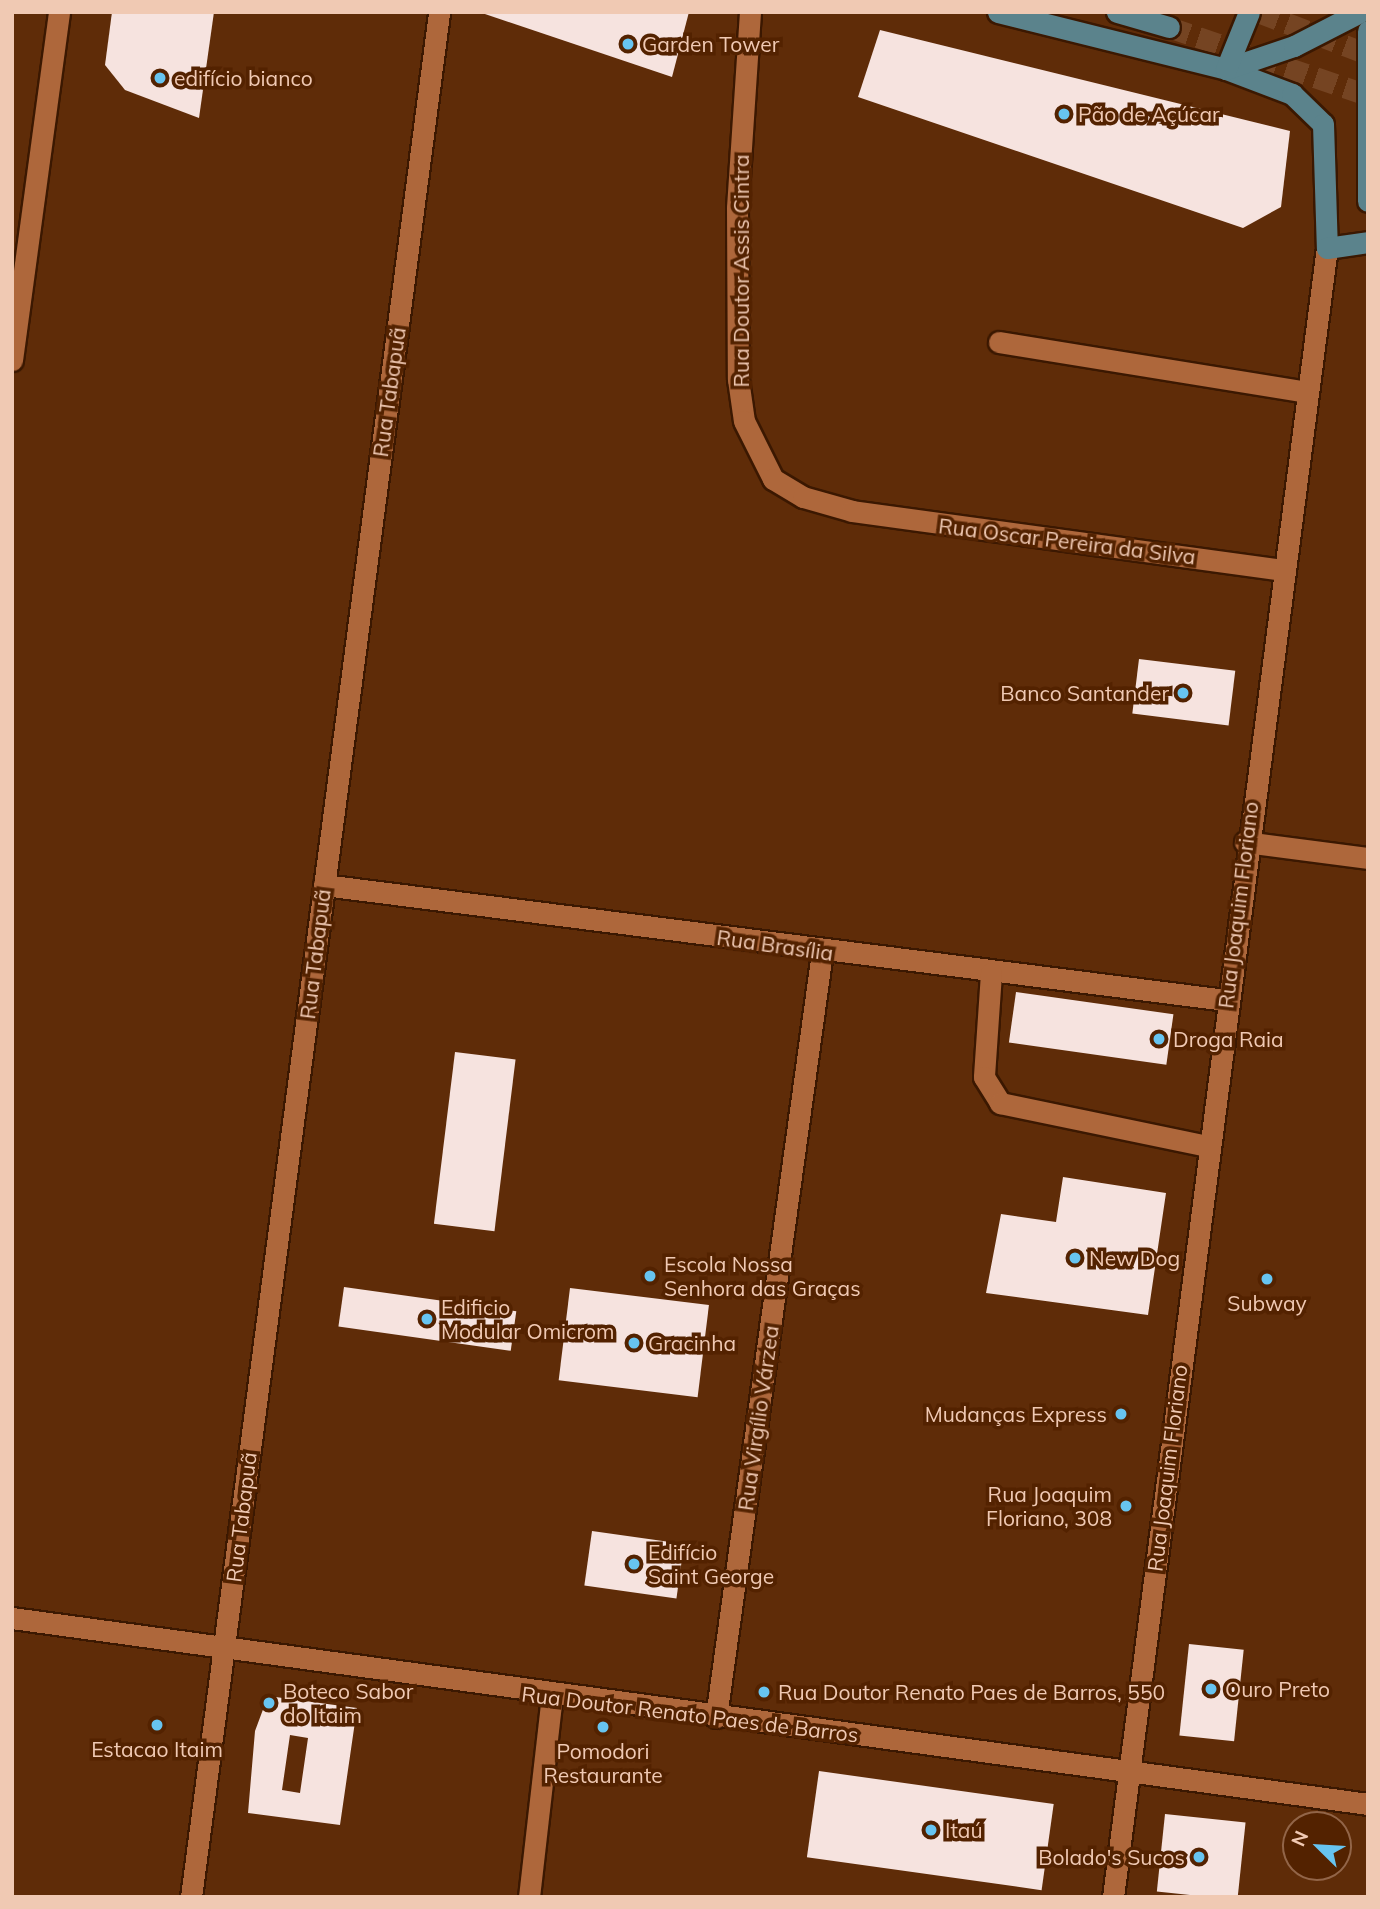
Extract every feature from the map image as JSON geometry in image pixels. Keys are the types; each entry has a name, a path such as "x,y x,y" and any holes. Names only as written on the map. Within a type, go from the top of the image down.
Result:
{"main road":[{"path":"998,12 1226,69 1292,94 1323,124 1327,248 1368,242"},
{"path":"1117,12 1169,27"},
{"path":"1226,69 1249,12"},
{"path":"1226,69 1294,46 1360,12"},
{"path":"1368,31 1368,201"}],"street":[{"path":"12,360 60,12"},
{"name":"Rua Tabapuã","path":"191,1897 439,12"},
{"name":"Rua Doutor Assis Cintra","path":"750,12 737,208 737,379 744,421 773,480 803,497 852,510"},
{"name":"Rua Joaquim Floriano","path":"1112,1897 1245,842 1327,248"},
{"path":"999,342 1307,392"},
{"name":"Rua Oscar Pereira da Silva","path":"852,510 1282,570"},
{"path":"1245,842 1368,858"},
{"name":"Rua Brasília","path":"324,885 822,952 1226,1000"},
{"name":"Rua Virgílio Várzea","path":"716,1717 822,952"},
{"path":"991,973 984,1077 1000,1103 1207,1146"},
{"name":"Rua Doutor Renato Paes de Barros","path":"12,1618 552,1696 1368,1804"},
{"path":"529,1897 552,1696"}],"building":[{"name":"edifício bianco","path":"112,12 214,12 199,118 125,90 105,65"},
{"name":"Garden Tower","path":"479,12 689,12 672,77"},
{"name":"Pão de Açúcar","path":"880,30 1290,131 1281,207 1243,228 858,97"},
{"name":"Banco Santander","path":"1139,659 1235,671 1229,725 1132,714"},
{"path":"1016,992 1173,1014 1166,1065 1009,1043"},
{"path":"455,1052 516,1059 494,1231 434,1224"},
{"name":"New Dog","path":"1063,1177 1166,1193 1148,1315 986,1293 1001,1214 1056,1222"},
{"name":"Edificio Modular Omicrom","path":"344,1287 516,1311 511,1351 338,1327"},
{"name":"Gracinha","path":"570,1288 709,1305 698,1397 559,1380"},
{"name":"Edifício Saint George","path":"592,1531 684,1544 676,1598 584,1585"},
{"name":"Ouro Preto","path":"1189,1644 1244,1650 1234,1741 1179,1735"},
{"path":"268,1696 357,1708 340,1825 248,1813 255,1731","holes":["290,1735 308,1738 300,1793 282,1790"]},
{"name":"Itaú","path":"819,1771 1054,1804 1042,1890 807,1857"},
{"name":"Bolado's Sucos","path":"1165,1814 1246,1822 1238,1897 1157,1892"}],"tunnel":[{"path":"1258,12 1368,54"},
{"path":"1169,27 1368,95"}],"place":[{"name":"Garden Tower","path":"628,44"},
{"name":"edifício bianco","path":"160,78"},
{"name":"Pão de Açúcar","path":"1064,114"},
{"name":"Banco Santander","path":"1183,693"},
{"name":"Droga Raia","path":"1159,1039"},
{"name":"New Dog","path":"1075,1258"},
{"name":"Escola Nossa Senhora das Graças","path":"650,1276"},
{"name":"Subway","path":"1267,1279"},
{"name":"Edificio Modular Omicrom","path":"427,1319"},
{"name":"Gracinha","path":"634,1343"},
{"name":"Mudanças Express","path":"1121,1414"},
{"name":"Rua Joaquim Floriano, 308","path":"1126,1506"},
{"name":"Edifício Saint George","path":"634,1564"},
{"name":"Ouro Preto","path":"1211,1689"},
{"name":"Rua Doutor Renato Paes de Barros, 550","path":"764,1692"},
{"name":"Boteco Sabor do Itaim","path":"269,1703"},
{"name":"Estacao Itaim","path":"157,1725"},
{"name":"Pomodori Restaurante","path":"603,1727"},
{"name":"Itaú","path":"931,1830"},
{"name":"Bolado's Sucos","path":"1199,1857"}]}
